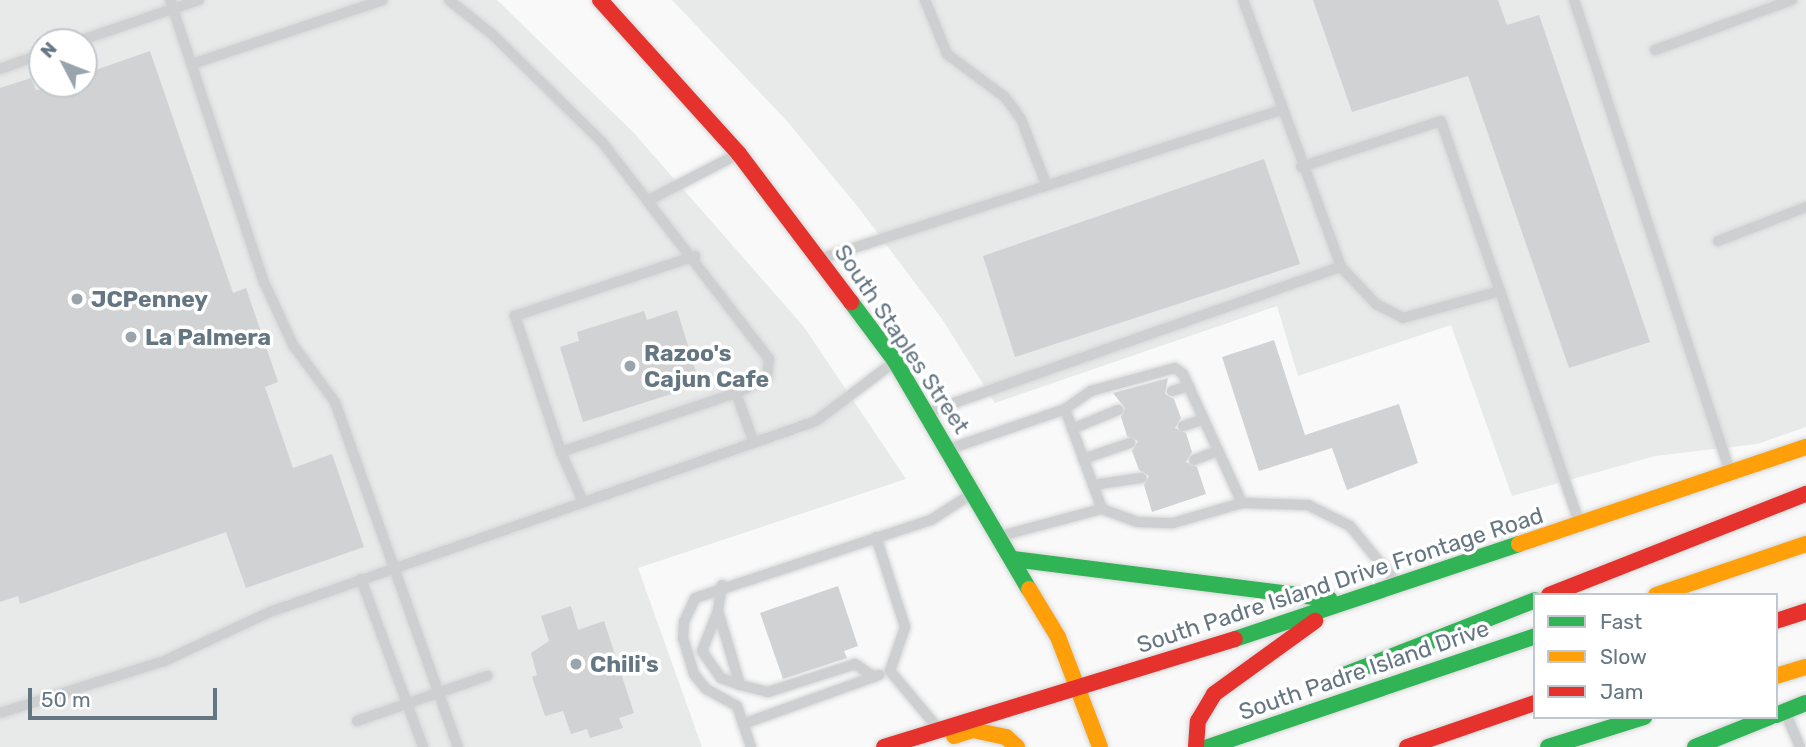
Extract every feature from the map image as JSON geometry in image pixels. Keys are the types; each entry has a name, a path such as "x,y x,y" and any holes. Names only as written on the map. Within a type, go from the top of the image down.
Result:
{"main road":[{"name":"South Staples Street","path":"600,0 739,154 821,259 895,361 1001,536 1081,689 1100,747"},
{"name":"South Padre Island Drive Frontage Road","path":"884,747 1081,689 1806,447"},
{"path":"1554,593 1806,494"},
{"path":"1662,593 1806,544"},
{"path":"1013,559 1176,583 1344,599"},
{"path":"1196,747 1198,721 1214,694 1344,599"},
{"path":"1265,728 1323,688 1533,601"},
{"path":"1778,620 1806,611"},
{"name":"South Padre Island Drive","path":"1208,747 1533,637"},
{"path":"1778,676 1806,667"},
{"path":"1778,714 1806,703"},
{"path":"1407,747 1533,704"},
{"path":"1548,747 1638,719"},
{"path":"1695,747 1765,719"},
{"path":"921,747 973,730 1006,737 1017,747"}],"lane":[{"path":"98,33 172,4 199,0"},
{"path":"191,64 383,0"},
{"path":"449,0 493,35 601,142 646,201 695,256 769,359 767,378 736,393 561,452"},
{"path":"925,0 947,54 1005,97 1021,119 1046,184"},
{"path":"1243,0 1301,167 1341,267 1376,304 1404,318 1500,291"},
{"path":"1574,0 1730,473"},
{"path":"1655,50 1792,0"},
{"path":"172,4 264,282 293,345 335,402 458,747"},
{"path":"0,69 28,59"},
{"path":"821,259 1046,184 1282,110"},
{"path":"1301,167 1441,121 1580,524"},
{"path":"646,201 739,154"},
{"path":"1718,242 1806,207"},
{"path":"583,502 561,452 515,316 695,256"},
{"path":"928,412 1341,267"},
{"path":"0,713 164,661 270,612 816,422 895,361"},
{"path":"950,449 1065,409 1091,391 1163,367 1183,374 1242,503"},
{"path":"1172,391 1189,386"},
{"path":"736,393 754,443"},
{"path":"1065,409 1102,509"},
{"path":"1072,429 1118,410"},
{"path":"1183,426 1204,419"},
{"path":"1083,459 1130,443"},
{"path":"1194,460 1219,452"},
{"path":"1093,485 1141,478"},
{"path":"751,747 737,706 706,689 694,674 683,639 684,622 695,598 722,585 931,520 974,492"},
{"path":"1001,536 1102,509 1138,522 1173,523 1242,503 1308,505 1350,526 1397,583"},
{"path":"876,537 905,627 890,671"},
{"path":"361,579 423,747"},
{"path":"722,585 718,611 702,651 721,678 768,692 855,664 874,677"},
{"path":"718,611 740,685"},
{"path":"743,724 890,671"},
{"path":"890,671 940,730"},
{"path":"357,721 487,677"},
{"path":"1778,715 1800,747"}],"shaded area":[{"path":"0,0 497,0 633,132 804,327 906,479 638,568 702,747 0,747"},
{"path":"672,0 1806,0 1806,427 1757,444 1655,456 1512,496 1451,325 1298,376 1277,306 995,403 942,319 858,207 786,120"}],"building":[{"path":"1313,0 1498,0 1507,25 1539,15 1650,342 1569,368 1468,76 1352,112"},
{"name":"La Palmera","path":"150,51 233,293 246,288 278,382 265,387 293,468 332,454 364,547 246,588 226,532 20,604 18,596 0,602 0,88 28,79 28,98 98,98 98,69"},
{"path":"1264,159 1300,264 1015,357 983,256"},
{"name":"Razoo's Cajun Cafe","path":"677,310 700,385 583,422 560,347 579,341 577,332 644,311 647,320"},
{"path":"1274,340 1305,435 1399,404 1418,463 1347,490 1332,448 1259,471 1222,357"},
{"path":"1168,378 1165,394 1174,399 1181,418 1175,428 1186,433 1192,452 1186,462 1197,467 1206,494 1152,512 1144,485 1149,476 1139,470 1132,451 1138,441 1127,436 1121,417 1125,408 1113,393"},
{"path":"838,586 858,646 844,651 847,658 783,679 760,613"},
{"name":"Chili's","path":"571,606 578,630 604,621 634,713 619,718 623,728 590,738 587,729 571,734 563,711 545,716 532,677 537,675 531,653 549,641 541,616"}],"traffic: fast":[{"path":"851,302 895,361 1029,589"},
{"path":"1235,639 1519,544"},
{"path":"1013,559 1329,599"},
{"path":"1344,675 1533,601"},
{"path":"1208,747 1533,637"},
{"path":"1778,714 1806,703"},
{"path":"1548,747 1638,719"},
{"path":"1695,747 1765,719"}],"traffic: slow":[{"path":"1519,544 1806,447"},
{"path":"1662,593 1806,544"},
{"path":"1029,589 1058,637 1100,747"},
{"path":"1778,675 1806,667"},
{"path":"954,736 973,730 1006,737 1017,747"}],"traffic: jam":[{"path":"600,0 739,154 851,302"},
{"path":"1554,593 1806,494"},
{"path":"1778,620 1806,611"},
{"path":"1196,747 1198,721 1214,694 1315,621"},
{"path":"884,747 1235,639"},
{"path":"1407,747 1533,704"}],"place":[{"name":"JCPenney","path":"77,299"},
{"name":"La Palmera","path":"131,337"},
{"name":"Razoo's Cajun Cafe","path":"630,366"},
{"name":"Chili's","path":"576,664"}]}
